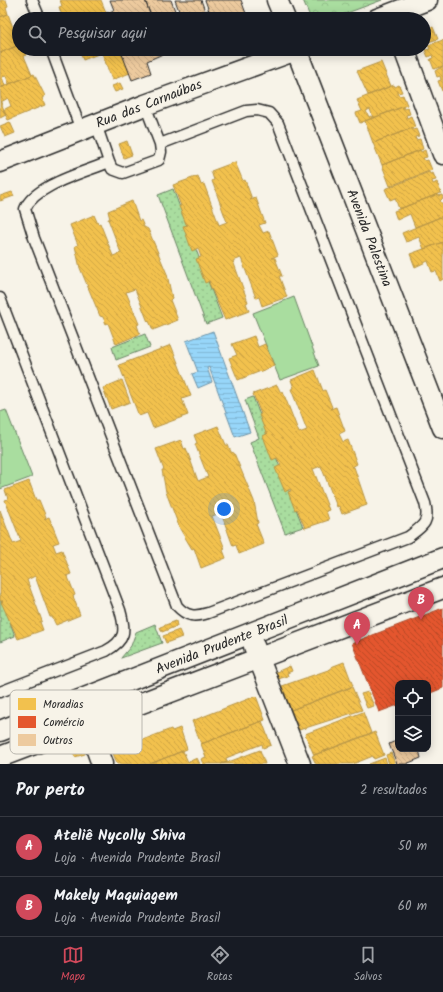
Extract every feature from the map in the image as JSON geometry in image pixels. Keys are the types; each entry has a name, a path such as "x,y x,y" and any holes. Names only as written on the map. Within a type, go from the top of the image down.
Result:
{"street":[{"path":"277,0 282,12"},
{"path":"398,12 426,0"},
{"name":"Rua das Carnaúbas","path":"0,162 145,105 278,56"},
{"name":"Avenida Palestina","path":"300,56 443,428"},
{"path":"407,56 443,154"},
{"name":"Avenida Prudente Brasil","path":"107,690 443,558"},
{"name":"Avenida Prudente Brasil","path":"142,703 443,588"},
{"path":"250,635 300,764"},
{"name":"Avenida Prudente Brasil","path":"0,731 10,727"},
{"name":"Avenida Prudente Brasil","path":"0,757 10,753"},
{"path":"98,754 102,764"}],"lane":[{"path":"32,0 37,12"},
{"path":"54,56 89,127 112,169 123,173 159,160 161,152 160,144 145,105"},
{"path":"109,162 42,189 32,196 25,209 34,238 177,606 188,615 198,616 408,537 423,526 427,518 425,503 278,123 269,113 257,110 246,111 160,144"},
{"path":"0,298 120,610 124,629 123,639 116,646 0,692"}],"green space":[{"path":"303,0 382,0 350,12 308,12"},
{"path":"173,189 222,318 206,324 158,195"},
{"path":"294,297 319,366 280,380 253,313"},
{"path":"145,334 150,347 116,360 112,347"},
{"path":"253,397 303,527 285,533 250,442 259,438 245,400"},
{"path":"6,410 32,477 0,489 0,412"},
{"path":"0,594 15,636 0,642"},
{"path":"155,624 162,643 121,658 131,646 136,632"}],"water":[{"path":"213,331 250,432 235,437 209,367 207,368 212,382 198,388 192,374 198,372 186,341"}],"building: Moradias":[{"path":"0,0 6,0 8,14 0,17"},
{"path":"60,0 101,0 106,12 61,12 59,7 62,6"},
{"path":"8,14 12,25 12,48 0,53 0,17"},
{"path":"433,27 438,39 431,41 431,28"},
{"path":"443,40 443,66 434,69 430,59 433,58 431,56 431,44"},
{"path":"12,48 12,56 24,56 32,75 9,84 6,76 2,77 5,86 0,88 0,53"},
{"path":"82,56 93,56 83,60"},
{"path":"103,56 123,56 130,73 112,80"},
{"path":"381,62 391,86 368,95 357,71"},
{"path":"443,66 442,91 438,81 441,80 440,76 437,77 435,71"},
{"path":"34,74 45,96 42,98 45,105 8,120 3,110 11,106 8,98 1,102 0,88"},
{"path":"120,83 123,89 115,92 112,86"},
{"path":"394,85 395,87 399,85 402,92 397,93 399,96 403,95 407,105 373,118 370,109 366,111 369,117 371,116 372,118 360,123 356,113 362,111 357,100"},
{"path":"0,100 6,115 0,118"},
{"path":"403,107 404,109 408,108 410,114 406,115 407,118 411,116 415,127 373,143 365,121"},
{"path":"10,122 15,133 5,137 0,126"},
{"path":"412,128 413,130 416,129 419,136 415,137 416,140 420,139 423,149 382,165 373,143"},
{"path":"127,141 132,155 124,158 119,144"},
{"path":"420,150 421,152 425,150 427,157 423,158 425,161 428,160 432,170 390,186 382,165"},
{"path":"235,162 243,181 245,180 252,199 250,200 256,198 265,223 259,225 263,233 269,231 278,255 272,258 275,258 282,276 279,276 287,297 262,306 259,297 256,298 241,258 233,261 248,302 246,303 249,311 225,320 209,283 210,281 205,283 196,259 201,257 198,248 192,251 183,226 188,225 186,224 179,206 181,206 173,185 198,176 201,185 204,184 219,225 227,222 212,181 214,180 211,171"},
{"path":"429,172 430,174 433,173 436,180 432,181 433,184 437,182 441,193 399,209 395,198 390,200 385,189"},
{"path":"12,192 14,196 0,201 0,196"},
{"path":"438,194 438,196 442,195 443,198 440,201 443,205 443,216 415,227 410,214 397,220 394,211"},
{"path":"132,201 139,221 141,220 144,227 148,229 167,274 172,298 170,300 178,320 153,330 149,321 148,322 135,289 126,292 139,324 137,325 140,334 116,344 108,323 106,324 103,317 100,316 80,268 75,246 78,245 70,225 94,215 98,224 100,223 113,256 121,253 108,219 110,219 108,211"},
{"path":"443,216 443,242 424,249 419,237 406,242 402,233"},
{"path":"443,242 443,279 440,281 436,271 432,272 428,261 415,267 410,254"},
{"path":"254,336 258,347 265,344 274,366 238,380 229,358 237,355 232,344"},
{"path":"171,345 191,396 182,399 188,415 153,428 147,413 139,416 119,365"},
{"path":"315,370 323,391 325,390 332,407 330,409 336,407 345,431 339,434 343,442 348,440 357,464 352,467 354,467 367,505 342,514 339,506 337,507 321,466 313,469 329,510 326,511 329,520 305,528 297,509 295,510 288,492 291,491 290,489 285,492 275,468 281,465 277,458 272,460 263,436 268,433 266,433 259,415 261,414 253,394 277,385 281,393 283,392 299,433 307,430 291,389 294,388 291,380"},
{"path":"122,380 130,402 111,409 103,388"},
{"path":"218,426 226,445 228,445 231,452 234,453 254,501 258,523 256,524 264,544 239,554 236,545 233,546 221,513 212,516 225,549 223,550 226,558 201,568 194,548 192,549 180,529 166,492 162,470 164,470 156,449 181,440 184,449 186,448 198,481 208,477 195,444 197,443 194,435"},
{"path":"29,481 36,500 39,500 46,517 44,519 49,517 59,542 53,544 56,552 62,550 71,574 66,576 68,577 75,595 73,596 80,615 56,625 52,617 50,617 35,576 27,580 42,621 40,622 43,630 18,639 1,602 3,601 0,601 0,510 13,544 21,541 5,500 8,499 5,490"},
{"path":"176,621 177,626 162,632 160,627"},
{"path":"179,630 182,637 166,643 163,636"},
{"path":"344,662 353,686 291,710 282,686 331,669 331,667"},
{"path":"290,666 292,671 287,673 288,676 278,679 274,673"},
{"path":"352,687 362,710 299,730 291,710"},
{"path":"368,692 374,706 367,708 361,694"},
{"path":"256,696 265,720 201,744 192,721"},
{"path":"363,712 371,733 314,755 305,734"},
{"path":"262,721 271,745 263,748 262,744 226,758 227,762 221,764 203,764 201,759 206,757 201,744"},
{"path":"180,728 187,749 150,764 117,764 113,754 142,754 142,740 171,729 172,731"},
{"path":"375,732 384,755 374,759 373,756 353,764 316,764 312,756"},
{"path":"260,750 265,764 221,764 231,761"},
{"path":"183,751 188,762 197,758 200,764 150,764"},
{"path":"391,753 395,764 389,764 386,755"},
{"path":"73,754 85,754 75,757"},
{"path":"385,758 387,764 369,764"}],"building: Comércio":[{"path":"443,608 443,688 431,693 431,680 395,680 395,706 379,712 352,643"}],"building: Outros":[{"path":"110,0 145,0 149,12 109,12 114,10"},
{"path":"145,0 171,0 175,12 149,12"},
{"path":"175,0 201,0 205,11 209,10 210,12 179,12"},
{"path":"205,0 241,0 245,12 209,12"},
{"path":"123,56 158,56 147,61 151,73 132,80"},
{"path":"395,741 395,752 420,752 421,758 406,764 397,764 389,744"}],"place":[{"name":"Makely Maquiagem","path":"421,620"},
{"name":"Ateliê Nycolly Shiva","path":"357,645"}]}
